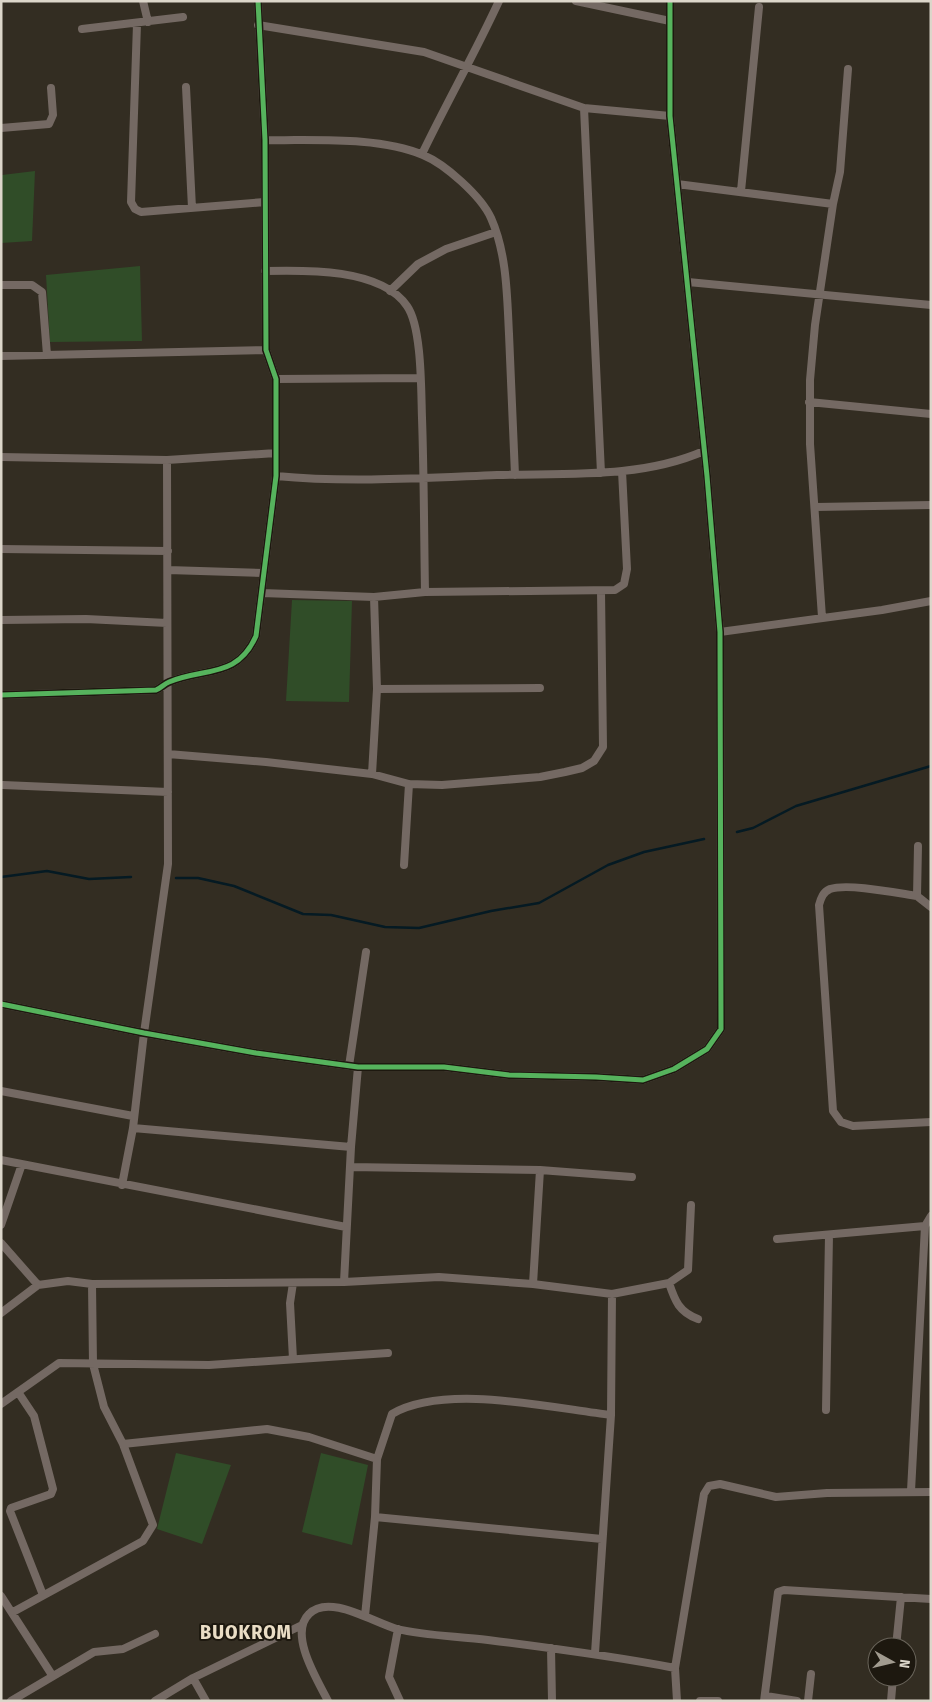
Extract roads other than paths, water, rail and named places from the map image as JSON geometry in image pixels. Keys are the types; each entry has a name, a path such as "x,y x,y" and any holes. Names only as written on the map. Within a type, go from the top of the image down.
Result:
{"street":[{"path":"143,1 148,22"},
{"path":"1,695 156,690 168,682 224,670 239,661 250,650 256,636 276,476 276,379 266,350 264,140 258,1"},
{"path":"422,154 451,95 468,68 500,1"},
{"path":"576,1 670,21"},
{"path":"1,1004 144,1033 349,1066 444,1067 509,1074 644,1080 674,1069 707,1049 721,1029 720,632 688,282 670,116 670,1"},
{"path":"740,191 760,7"},
{"path":"82,29 183,18"},
{"path":"137,24 131,202 135,209 141,212 265,202"},
{"path":"258,25 424,52 584,108 670,116"},
{"path":"822,617 816,507 810,444 811,358 833,204 840,172 848,69"},
{"path":"186,87 192,208"},
{"path":"1,128 49,124 53,115 51,88"},
{"path":"584,108 601,473"},
{"path":"264,140 345,141 387,146 422,154 444,166 478,200 491,217 506,279 515,475"},
{"path":"676,184 833,204"},
{"path":"390,290 418,264 446,249 496,232"},
{"path":"265,271 309,270 335,273 374,283 390,290 407,305 412,315 420,378 424,478 425,592"},
{"path":"688,282 931,305"},
{"path":"1,285 32,285 42,292 47,355"},
{"path":"1,356 266,350"},
{"path":"276,379 420,378"},
{"path":"809,402 931,414"},
{"path":"276,476 424,478 601,473 622,471 687,458 704,451"},
{"path":"1,457 167,460 276,453"},
{"path":"122,1185 133,1128 144,1033 168,864 167,460"},
{"path":"262,593 374,597 425,592 615,590 624,584 627,570 622,471"},
{"path":"816,507 931,505"},
{"path":"1,549 168,551"},
{"path":"168,570 264,573"},
{"path":"168,754 266,762 372,774 409,784 442,785 540,777 582,768 594,761 602,747 601,591"},
{"path":"372,774 377,689 374,597"},
{"path":"720,632 882,610 931,601"},
{"path":"1,620 102,620 167,623"},
{"path":"377,689 540,688"},
{"path":"404,865 409,784"},
{"path":"3,785 168,792"},
{"path":"917,896 918,846"},
{"path":"931,907 917,896 884,890 839,888 824,893 820,905 833,1111 841,1122 853,1126 931,1122"},
{"path":"349,1066 366,952"},
{"path":"344,1282 351,1147 358,1067"},
{"path":"1,1092 133,1116"},
{"path":"133,1128 351,1147"},
{"path":"1,1160 122,1185 346,1226"},
{"path":"1,1225 22,1164"},
{"path":"350,1167 540,1170 632,1177"},
{"path":"532,1284 540,1170"},
{"path":"1,1313 38,1285 68,1281 92,1284 344,1282 439,1277 532,1284 612,1294 669,1283 688,1270 692,1205"},
{"path":"911,1491 925,1226 931,1216"},
{"path":"777,1239 925,1226"},
{"path":"826,1410 829,1235"},
{"path":"1,1242 38,1285"},
{"path":"293,1282 290,1303 293,1360"},
{"path":"669,1283 677,1306 688,1315 698,1319"},
{"path":"14,1612 144,1541 153,1525 123,1444 104,1407 93,1364 92,1284"},
{"path":"595,1653 611,1415 612,1294"},
{"path":"1,1404 59,1363 209,1365 388,1353"},
{"path":"18,1392 34,1416 53,1489 51,1494 11,1508 10,1511 43,1595"},
{"path":"365,1616 375,1517 377,1459 392,1414 429,1400 469,1398 611,1415"},
{"path":"123,1444 267,1429 309,1437 377,1459"},
{"path":"677,1701 675,1668 704,1494 709,1486 720,1484 776,1496 911,1491 931,1492"},
{"path":"375,1517 602,1539"},
{"path":"797,1701 765,1698 778,1592 784,1590 931,1599"},
{"path":"1,1596 14,1612 52,1675"},
{"path":"897,1637 901,1597"},
{"path":"328,1701 305,1656 302,1625 308,1614 318,1607 333,1606 398,1629 595,1653 675,1668"},
{"path":"155,1701 193,1678 302,1625"},
{"path":"398,1629 389,1677 390,1683 400,1701"},
{"path":"11,1701 52,1675 94,1652 123,1649 155,1634"},
{"path":"550,1648 552,1701"},
{"path":"808,1701 812,1674"},
{"path":"193,1678 206,1701"},
{"path":"891,1701 892,1687"},
{"path":"700,1701 718,1701"}],"waterway":[{"path":"737,832 753,828 796,806 931,766"},
{"path":"176,878 198,878 234,886 303,914 331,915 385,927 419,928 491,911 539,903 608,865 644,852 704,839"},
{"path":"1,877 47,871 89,879 131,877"}],"district":[{"name":"BUOKROM","path":"246,1632"}]}
